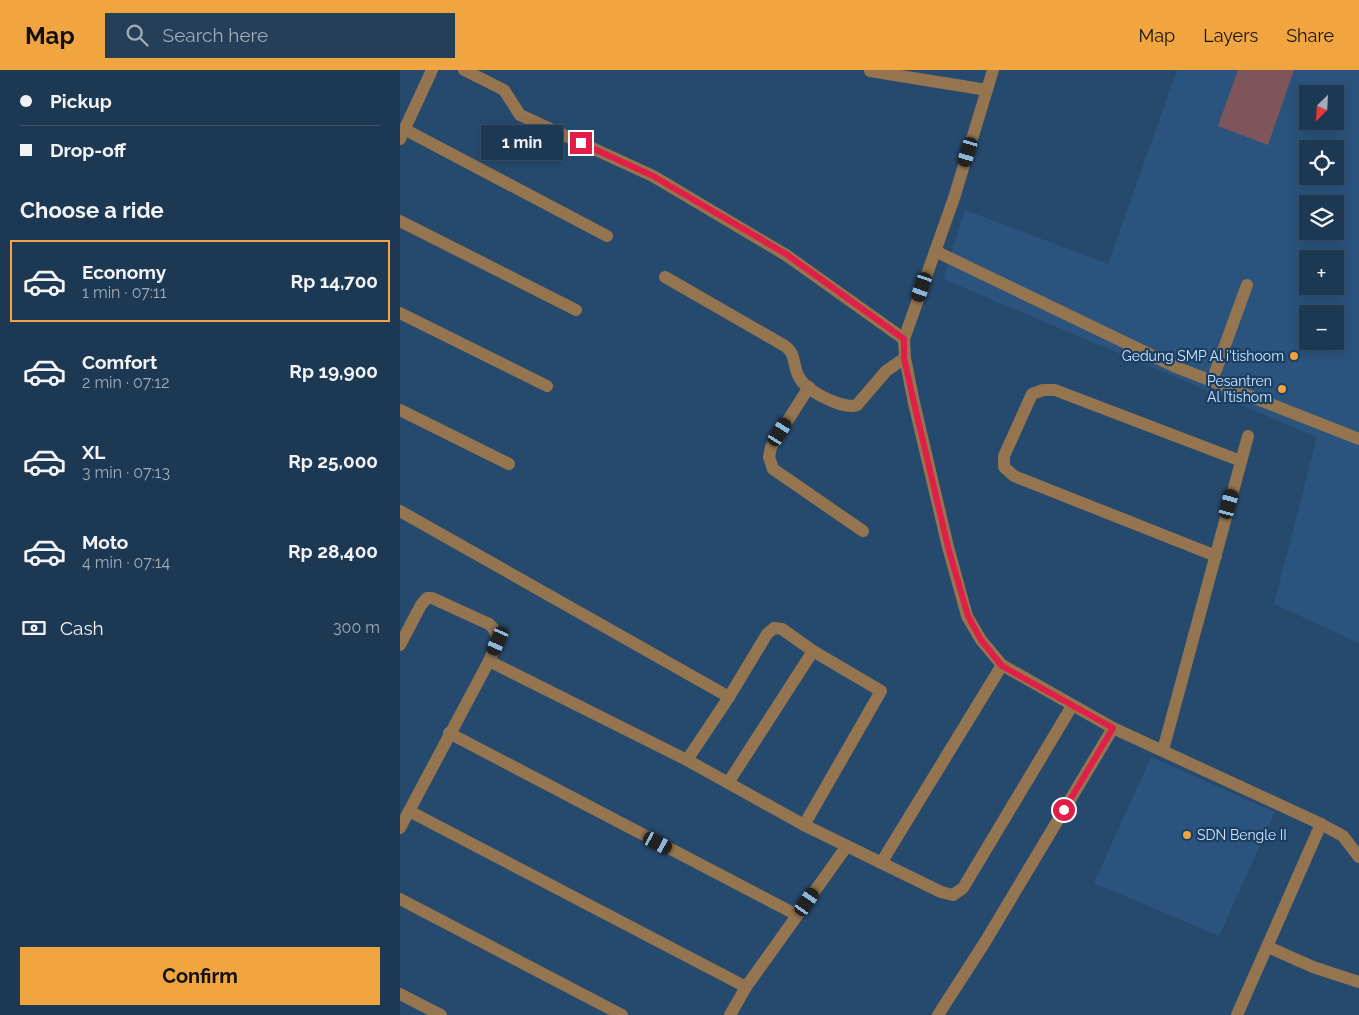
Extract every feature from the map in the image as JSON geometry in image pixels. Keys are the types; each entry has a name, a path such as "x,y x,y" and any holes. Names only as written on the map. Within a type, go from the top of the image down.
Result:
{"street":[{"path":"432,70 402,134 606,236"},
{"path":"464,70 504,90 520,115 653,176 786,254 904,339"},
{"path":"993,70 935,251 904,339 904,358 948,547 968,616 981,640 1002,666 1113,728 1321,824 1343,836 1359,857"},
{"path":"870,71 987,90"},
{"path":"400,221 576,310"},
{"path":"935,251 1083,324 1212,381 1359,439"},
{"path":"665,277 785,346 795,357 798,376 809,387 835,403 852,407 864,399 886,371 904,358"},
{"path":"1212,381 1248,285"},
{"path":"400,313 547,386"},
{"path":"809,387 771,447 769,457 773,469 863,531"},
{"path":"1216,556 1014,476 1004,467 1004,456 1032,394 1043,390 1055,390 1241,461"},
{"path":"400,410 509,464"},
{"path":"1163,750 1248,436"},
{"path":"400,510 729,697"},
{"path":"400,645 421,605 427,598 432,598 489,624 496,630 498,641 489,662 448,733 400,828"},
{"path":"687,760 729,697 767,634 774,628 782,629 813,651 881,691 804,825"},
{"path":"728,783 813,651"},
{"path":"489,662 687,760 804,825 941,892 953,895 960,892 1072,706"},
{"path":"881,862 1002,666"},
{"path":"938,1015 985,942 1113,728"},
{"path":"448,733 798,916"},
{"path":"409,811 746,988"},
{"path":"1237,1015 1321,824"},
{"path":"730,1015 746,988 847,846"},
{"path":"400,899 622,1015"},
{"path":"1268,947 1313,967 1359,982"},
{"path":"400,994 441,1015"}],"shaded area":[{"name":"Pesantren Al I’tishom","path":"1177,70 1359,70 1359,643 1274,604 1317,437 943,279 965,210 1108,264"},
{"path":"1238,70 1294,70 1268,145 1218,126"},
{"path":"1151,757 1275,812 1219,936 1094,883"}],"place":[{"name":"Gedung SMP Al i'tishoom","path":"1294,356"},
{"name":"Pesantren Al I’tishom","path":"1282,389"},
{"name":"SDN Bengle II","path":"1187,835"}],"route":[{"path":"581,143 653,176 786,254 904,339 904,358 914,403 948,547 968,616 981,640 1002,666 1113,728 1064,810"}]}
